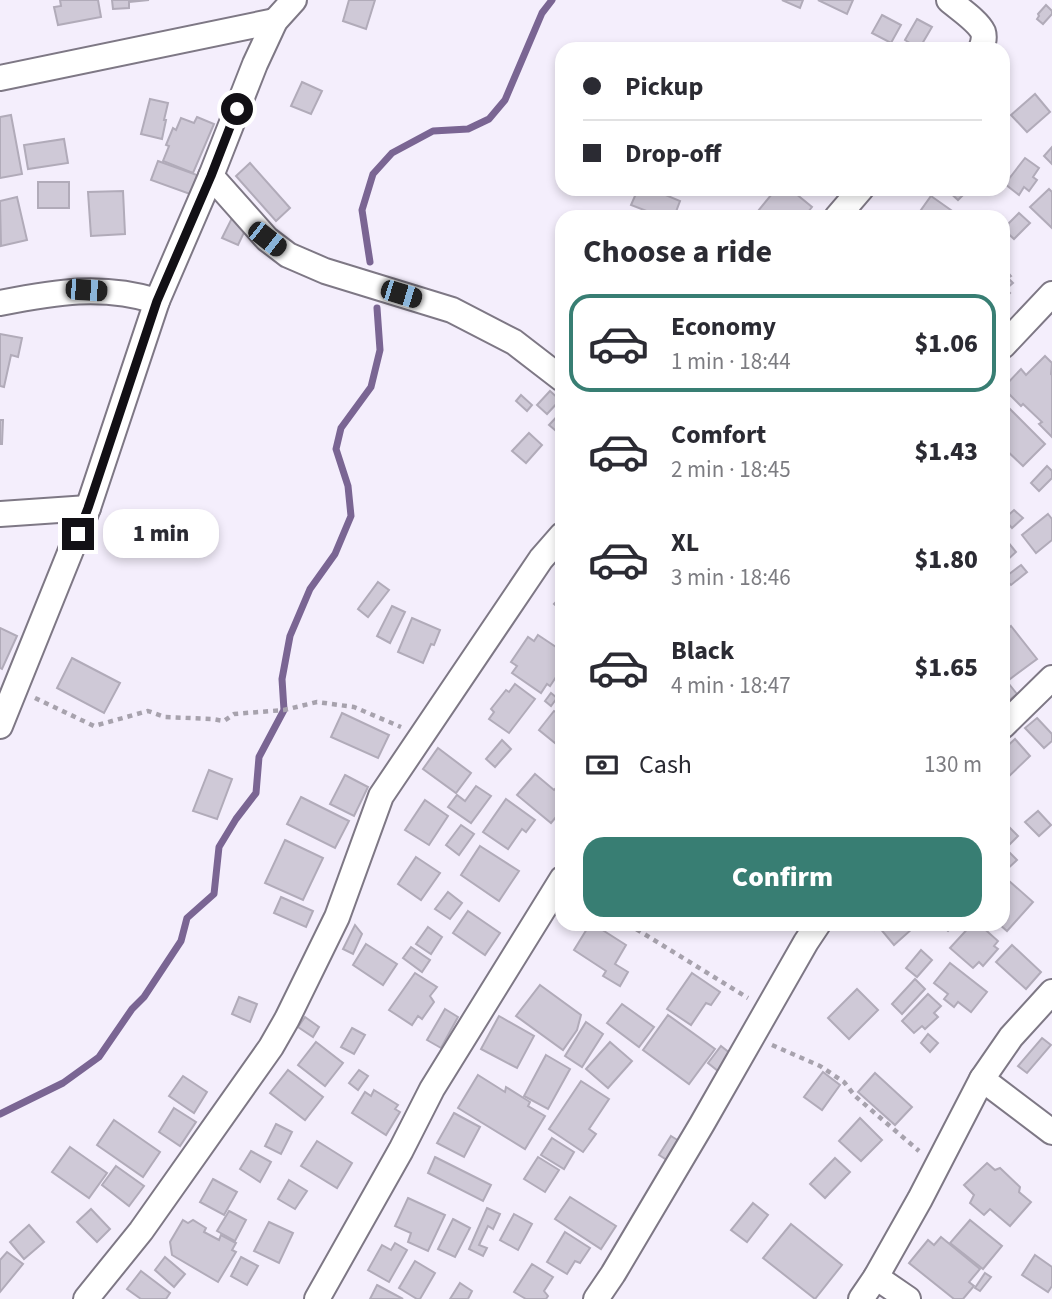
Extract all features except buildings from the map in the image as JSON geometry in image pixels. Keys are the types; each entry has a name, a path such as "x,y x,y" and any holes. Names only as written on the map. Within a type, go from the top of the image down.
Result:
{"street":[{"path":"0,726 88,508 157,301 211,176 255,64 275,21 294,0"},
{"path":"949,0 983,32 984,42"},
{"path":"0,78 275,21"},
{"path":"211,176 267,239 288,255 325,271 452,310 514,342 555,374"},
{"path":"843,210 855,196"},
{"path":"0,303 44,294 86,290 132,293 157,301"},
{"path":"1010,339 1052,294"},
{"path":"0,514 88,508"},
{"path":"86,1299 141,1231 271,1047 337,917 381,796 541,559 555,543"},
{"path":"1010,719 1052,678"},
{"path":"317,1299 401,1150 432,1089 555,891"},
{"path":"596,1299 814,931"},
{"path":"860,1299 876,1277 938,1166 982,1079 1011,1037 1052,992"},
{"path":"982,1079 1052,1132"},
{"path":"876,1277 908,1299"}],"path":[{"path":"16,689 94,726 148,711 165,717 224,721 234,714 285,710 317,702 354,707 421,735"},
{"path":"639,931 767,1009"},
{"path":"751,1037 820,1066 844,1082 855,1097 938,1166"}],"waterway":[{"path":"370,262 362,210 373,174 392,153 433,131 468,129 489,119 505,100 542,13 552,0"},
{"path":"0,1114 63,1083 99,1057 132,1009 144,997 181,941 187,918 214,894 219,847 256,793 259,757 284,710 282,679 290,636 310,589 335,554 351,516 348,486 336,449 341,428 371,387 380,350 377,308"}],"route":[{"path":"78,534 157,301 237,109"}]}
